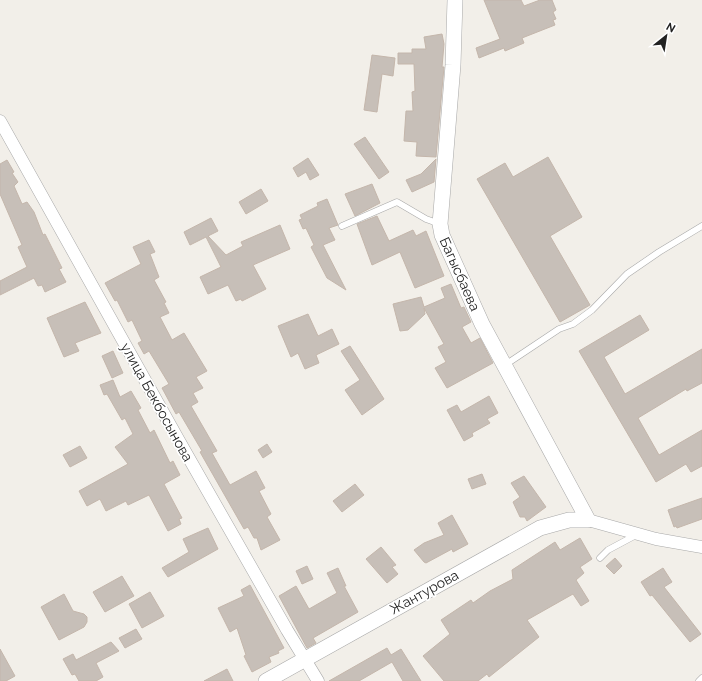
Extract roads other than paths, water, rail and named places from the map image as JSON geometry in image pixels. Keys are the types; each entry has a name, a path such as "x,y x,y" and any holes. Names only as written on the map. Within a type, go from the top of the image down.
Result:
{"street":[{"name":"Багысбаева","path":"455,0 453,65 440,224 442,235 482,324 588,520"},
{"name":"улица Бекбосынова","path":"0,121 178,439 287,630 318,681"},
{"name":"Жантурова","path":"266,681 540,528 569,520 588,520"},
{"path":"588,520 637,534 702,547"}],"lane":[{"path":"342,226 397,202 426,219 440,224"},
{"path":"504,366 559,329 573,324 592,310 627,274 659,252 702,226"},
{"path":"600,558 608,550 637,534"},
{"path":"699,681 702,678"}]}
